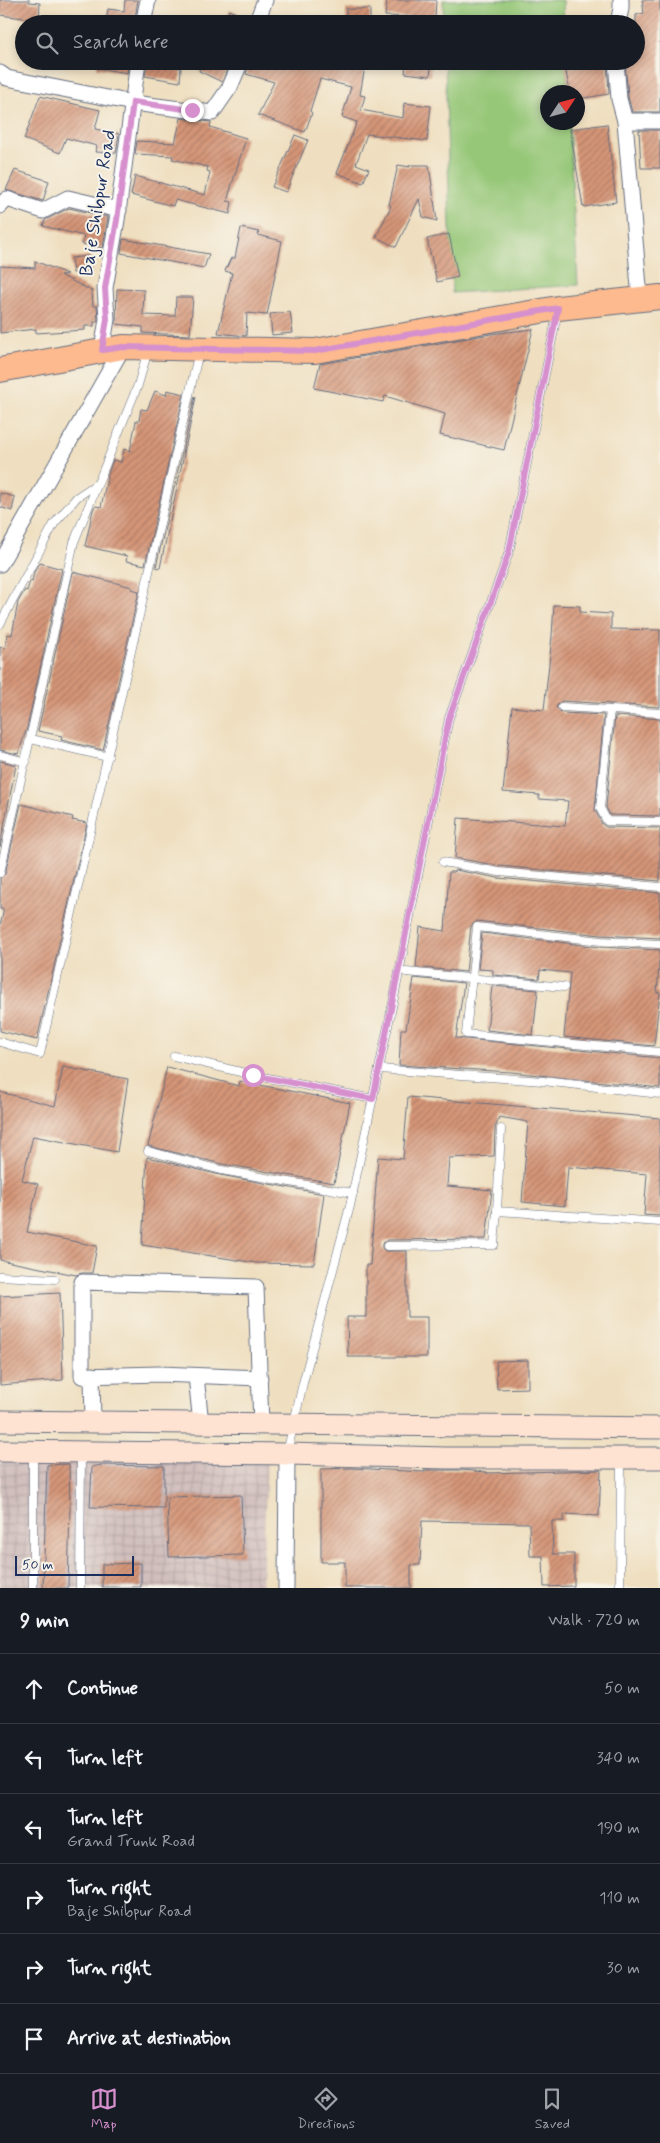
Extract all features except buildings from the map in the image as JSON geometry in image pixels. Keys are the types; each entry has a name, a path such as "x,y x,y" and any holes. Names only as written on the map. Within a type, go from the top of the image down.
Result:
{"main road":[{"path":"0,370 113,349 315,351 558,308 650,298"},
{"path":"0,1421 660,1428"},
{"path":"0,1451 287,1454 446,1458 660,1458"}],"street":[{"path":"145,15 148,0"},
{"path":"259,15 265,0"},
{"path":"619,15 621,0"},
{"name":"Baje Shibpur Road","path":"113,349 107,319 105,288 118,210 137,70"},
{"path":"0,73 7,78 133,102 212,113 230,88 237,70"},
{"path":"617,70 619,99 625,121 650,298"},
{"path":"625,121 660,121"},
{"path":"0,206 7,199 43,211 68,198 118,210"},
{"path":"0,564 113,349"},
{"path":"260,1378 196,1376 92,1382 82,1376 82,1282 256,1287 260,1378 261,1425"},
{"path":"196,1376 201,1424"},
{"path":"92,1382 93,1422"},
{"path":"286,1588 287,1454"}],"lane":[{"path":"287,1454 303,1383 353,1193 449,718 509,552 558,308"},
{"path":"0,873 74,542 138,385 149,348"},
{"path":"0,1042 40,1054 200,349"},
{"path":"0,624 54,524 78,497 98,483"},
{"path":"562,707 660,713"},
{"path":"610,710 600,808 607,821 660,822"},
{"path":"31,739 108,757"},
{"path":"0,755 26,762"},
{"path":"443,862 499,872 660,887"},
{"path":"660,944 601,941 477,927 466,1034 660,1052"},
{"path":"406,972 564,987"},
{"path":"174,1056 253,1075 373,1099"},
{"path":"379,1068 543,1081 660,1094"},
{"path":"387,1246 494,1245 501,1129"},
{"path":"148,1151 220,1170 353,1193"},
{"path":"497,1211 660,1222"},
{"path":"0,1276 55,1279"},
{"path":"33,1451 33,1588"},
{"path":"80,1452 80,1588"},
{"path":"620,1588 621,1459"}],"shaded area":[{"path":"0,1450 267,1455 262,1588 0,1588"}],"green space":[{"path":"443,0 563,0 564,15 444,15"},
{"path":"445,70 567,70 568,85 540,85 540,130 569,130 578,285 452,293"}],"route":[{"path":"192,110 133,102 117,220 105,288 107,319 102,350 123,347 315,351 558,308 509,552 449,718 373,1099 253,1075"}]}
